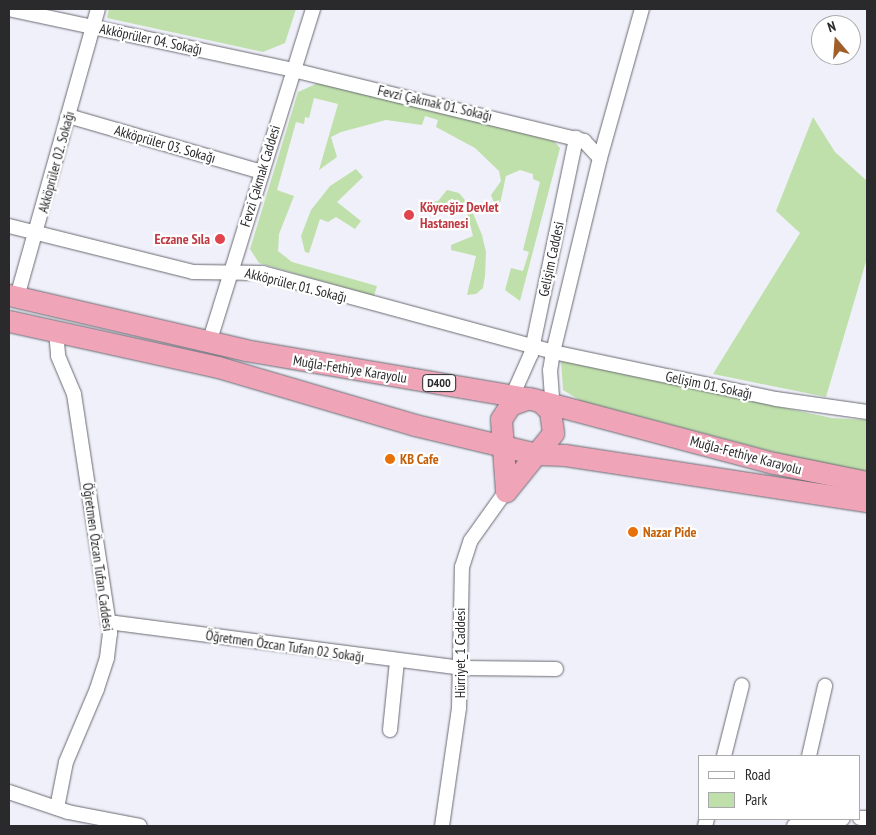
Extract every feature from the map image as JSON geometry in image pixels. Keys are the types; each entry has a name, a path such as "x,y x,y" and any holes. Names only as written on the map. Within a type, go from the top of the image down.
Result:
{"highway":[{"name":"Muğla-Fethiye Karayolu","path":"13,296 209,342 532,405 774,463 867,482"},
{"name":"Muğla-Fethiye Karayolu","path":"9,321 245,374 415,425 565,454 867,501"},
{"path":"532,405 552,433 521,445 501,419 532,405"},
{"path":"506,491 521,445"},
{"path":"506,491 521,445"}],"street":[{"name":"Akköprüler 04. Sokağı","path":"9,9 293,70"},
{"name":"Akköprüler 02. Sokağı","path":"13,296 36,232 98,9"},
{"name":"Fevzi Çakmak Caddesi","path":"209,342 313,9"},
{"name":"Gelişim Caddesi","path":"532,405 552,352 600,158 642,9"},
{"name":"Fevzi Çakmak 01. Sokağı","path":"293,70 576,138"},
{"name":"Akköprüler 03. Sokağı","path":"68,116 262,172"},
{"name":"Gelişim Caddesi","path":"532,405 533,347 576,138"},
{"path":"576,138 588,144 600,158"},
{"name":"Akköprüler 01. Sokağı","path":"9,226 193,272 231,271 263,274 552,352"},
{"name":"Öğretmen Özcan Tufan Caddesi","path":"56,331 58,356 74,394 108,622 107,658 66,762 57,808"},
{"name":"Gelişim 01. Sokağı","path":"552,352 776,399 867,412"},
{"name":"Hürriyet_1 Caddesi","path":"442,826 458,725 461,668 462,567 471,540 506,491"},
{"name":"Öğretmen Özcan Tufan 02 Sokağı","path":"108,622 461,668 556,668"},
{"path":"390,730 397,661"},
{"path":"724,755 742,685"},
{"path":"809,755 825,686"},
{"path":"9,792 57,808 140,826"},
{"path":"794,826 835,820"}],"green space":[{"path":"109,9 296,9 285,43 263,52 107,18"},
{"path":"318,83 554,141 560,148 520,301 505,290 511,268 523,271 529,252 523,250 540,182 533,179 533,174 520,170 506,176 498,213 491,195 501,181 499,171 475,148 436,127 438,120 425,116 422,125 386,120 341,132 331,137 337,157 319,170 338,104 314,98 309,118 305,117 304,124 296,122 277,190 294,196 279,234 278,251 292,262 377,286 374,296 259,263 250,249 298,92"},
{"path":"813,117 835,152 867,181 867,258 826,397 713,374 800,233 776,211"},
{"path":"356,169 363,177 337,202 361,221 355,229 336,217 328,222 320,219 309,253 305,252 301,236 311,210 330,186"},
{"path":"447,190 459,193 470,206 482,235 486,252 485,276 483,288 476,294 467,295 476,256 451,250 451,245 473,236 465,204 418,208 419,205 438,201"},
{"path":"561,361 832,418 867,420 867,473 805,460 581,401 563,390"}],"place":[{"name":"Köyceğiz Devlet Hastanesi","path":"409,215"},
{"name":"Eczane Sıla","path":"220,239"},
{"name":"KB Cafe","path":"390,459"},
{"name":"Nazar Pide","path":"633,532"}]}
